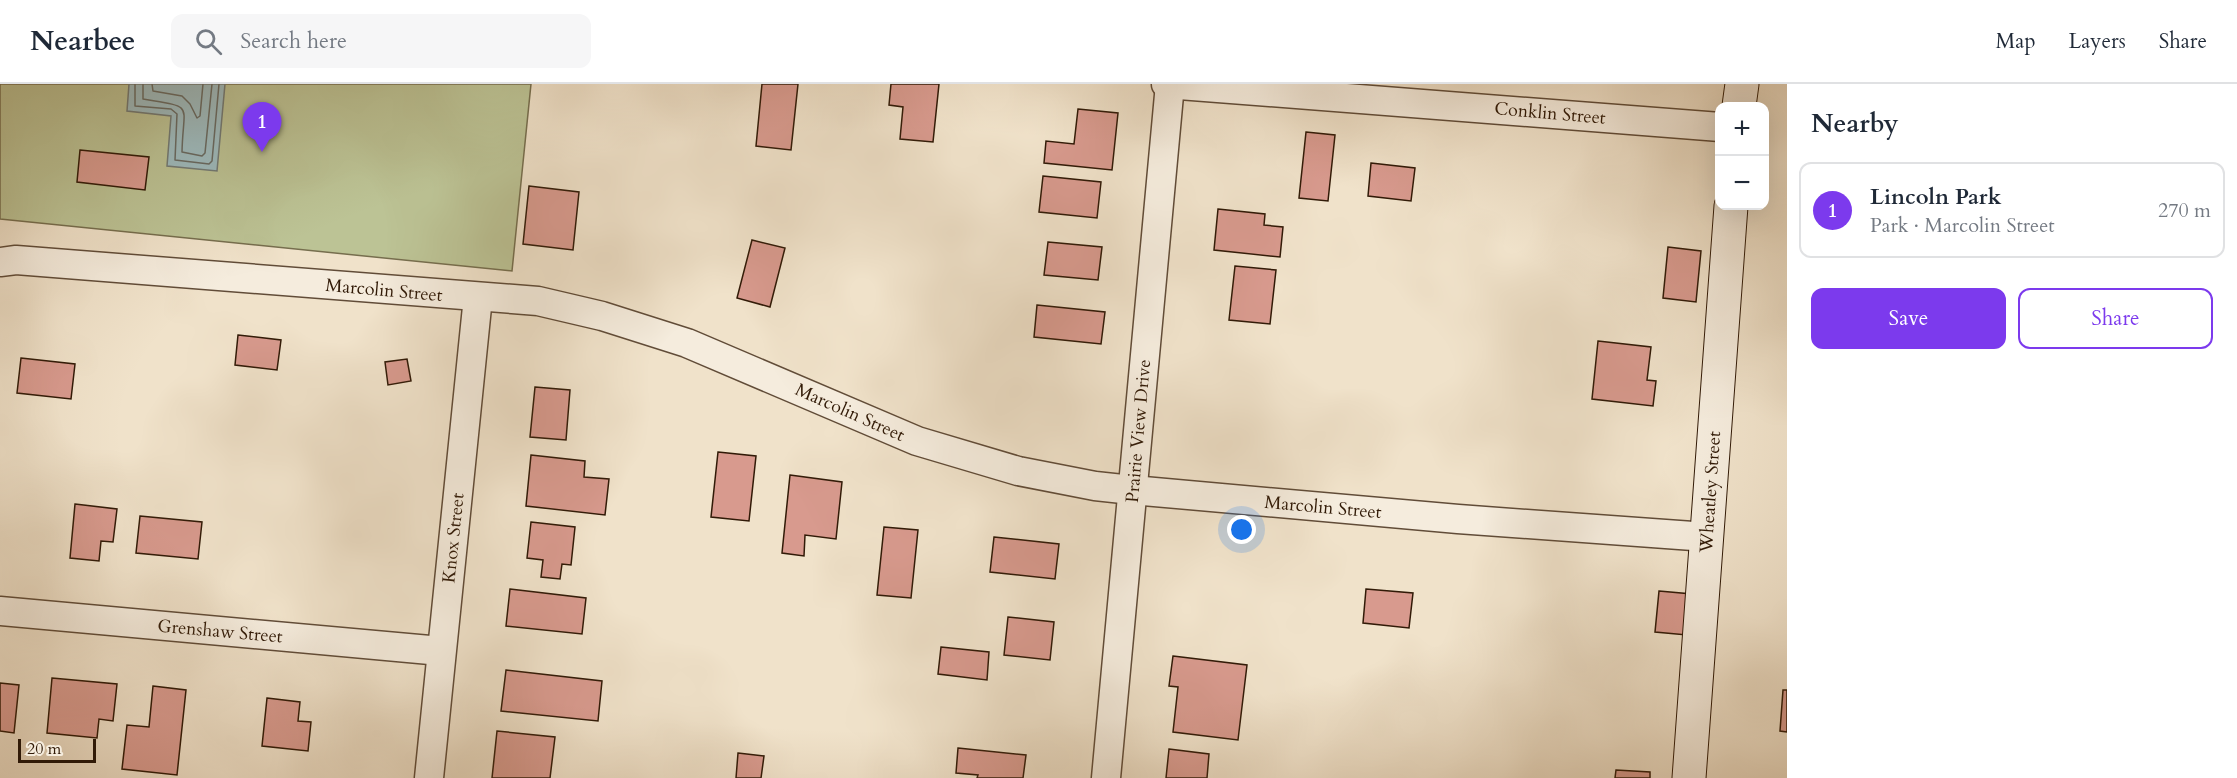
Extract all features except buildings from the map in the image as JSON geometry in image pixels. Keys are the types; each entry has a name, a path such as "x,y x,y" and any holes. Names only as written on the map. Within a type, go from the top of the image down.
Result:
{"main road":[{"path":"1740,102 1742,84"},
{"name":"Wheatley Street","path":"1689,778 1731,210"}],"street":[{"name":"Conklin Street","path":"1168,84 1715,127"},
{"name":"Prairie View Drive","path":"1106,778 1168,84"},
{"name":"Marcolin Street","path":"0,261 16,260 538,301 602,316 687,343 917,441 1018,471 1095,486 1458,519 1707,537"},
{"name":"Knox Street","path":"429,778 478,297"},
{"name":"Grenshaw Street","path":"0,611 441,651"}],"green space":[{"path":"0,84 531,84 512,271 0,219"}],"water":[{"path":"129,84 225,84 217,171 167,166 171,116 127,111"}],"place":[{"name":"Lincoln Park","path":"262,152"}]}
